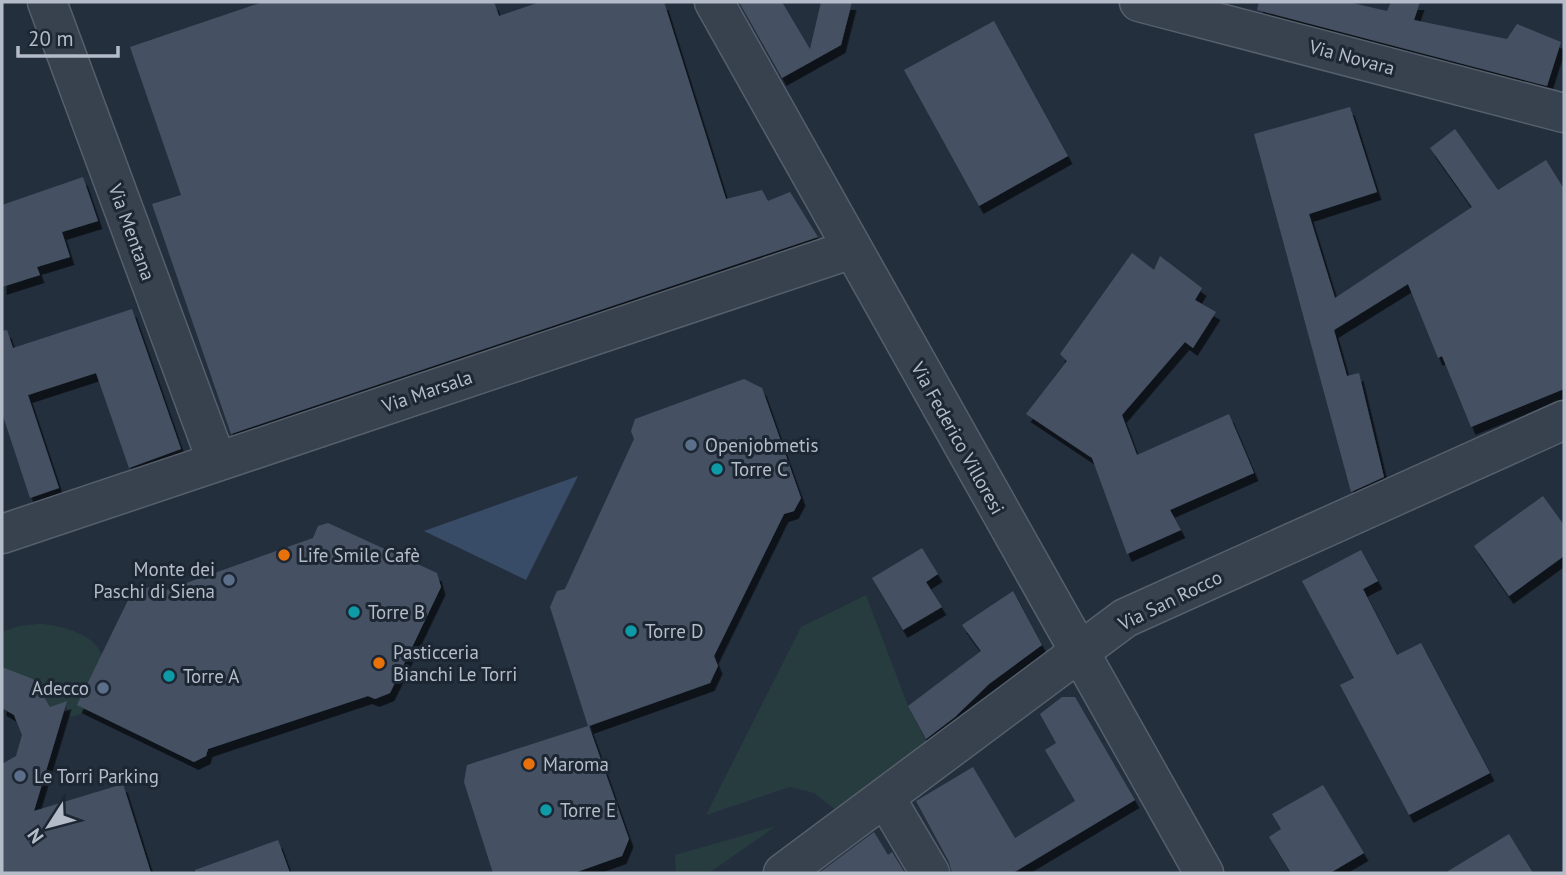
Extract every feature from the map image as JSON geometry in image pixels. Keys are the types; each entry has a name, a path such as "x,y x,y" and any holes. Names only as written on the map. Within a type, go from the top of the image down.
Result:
{"street":[{"name":"Via Mentana","path":"47,2 217,462"},
{"name":"Via Federico Villoresi","path":"714,2 1204,873"},
{"name":"Via Novara","path":"1139,2 1564,113"},
{"name":"Via Marsala","path":"2,534 852,249"},
{"name":"Via San Rocco","path":"783,873 1125,618 1564,420"},
{"path":"885,797 930,873"}],"green space":[{"path":"866,595 908,706 928,744 836,810 814,793 790,787 706,815 801,627"},
{"path":"39,624 75,632 92,641 98,648 101,666 90,711 71,717 64,702 50,707 33,679 2,668 2,632 19,626"},
{"path":"776,826 709,873 676,873 675,855"}],"water":[{"path":"578,476 526,580 424,531"}],"building":[{"path":"263,2 494,2 499,16 540,2 664,2 726,199 762,190 768,201 790,192 818,237 231,434 152,204 181,195 130,47"},
{"path":"739,2 782,2 810,49 821,2 852,2 841,45 782,78"},
{"path":"1259,2 1348,2 1387,11 1391,2 1420,2 1414,20 1507,39 1517,24 1561,42 1547,86 1257,10"},
{"path":"994,21 1068,156 979,206 904,70"},
{"path":"1350,107 1377,192 1309,214 1335,298 1472,207 1430,148 1455,129 1498,190 1546,160 1564,189 1564,389 1471,427 1442,356 1438,358 1408,284 1334,330 1347,376 1359,373 1384,477 1351,492 1254,134"},
{"path":"83,177 98,221 62,232 70,257 37,267 40,275 2,287 2,205"},
{"path":"1132,253 1154,270 1160,256 1202,288 1195,300 1216,312 1193,348 1185,342 1122,415 1137,455 1229,414 1254,473 1170,510 1181,530 1127,554 1092,458 1026,414 1067,361 1060,354"},
{"path":"132,309 181,449 129,468 96,373 28,395 59,488 30,498 2,413 2,331 7,330 13,348"},
{"path":"744,379 762,388 801,498 794,511 784,514 714,656 718,666 710,683 589,726 629,839 622,856 574,873 493,873 464,782 467,765 588,726 550,607 557,591 565,589 634,439 631,431 635,419"},
{"path":"1543,496 1564,525 1564,556 1509,596 1474,546"},
{"path":"328,523 437,573 441,587 390,693 375,699 368,696 208,749 206,756 194,762 77,705 132,592 150,587 161,592 313,538 318,526"},
{"path":"922,548 938,574 926,582 942,607 903,630 872,578"},
{"path":"1361,550 1378,581 1363,589 1397,655 1421,643 1490,773 1409,815 1340,685 1354,678 1302,581"},
{"path":"1013,591 1042,645 989,684 955,717 926,739 908,706 981,651 962,625"},
{"name":"Le Torri Parking","path":"2,667 33,679 50,707 67,701 34,811 123,784 151,873 2,873 2,764 16,756 22,735 14,715 2,708"},
{"path":"1062,697 1075,697 1135,800 1013,873 952,873 949,862 916,801 973,767 1015,838 1075,801 1045,750 1056,743 1040,714"},
{"path":"1323,785 1364,853 1330,873 1291,873 1269,837 1281,829 1272,814"},
{"path":"874,832 888,855 892,852 905,873 819,873"},
{"path":"1509,834 1533,873 1445,873"},
{"path":"278,840 290,873 195,873 195,870"}],"place":[{"name":"Openjobmetis","path":"691,445"},
{"name":"Torre C","path":"717,469"},
{"name":"Life Smile Cafè","path":"284,555"},
{"name":"Monte dei Paschi di Siena","path":"229,580"},
{"name":"Torre B","path":"354,612"},
{"name":"Torre D","path":"631,631"},
{"name":"Pasticceria Bianchi Le Torri","path":"379,663"},
{"name":"Torre A","path":"169,676"},
{"name":"Adecco","path":"103,688"},
{"name":"Maroma","path":"529,764"},
{"name":"Le Torri Parking","path":"20,776"},
{"name":"Torre E","path":"546,810"}]}
